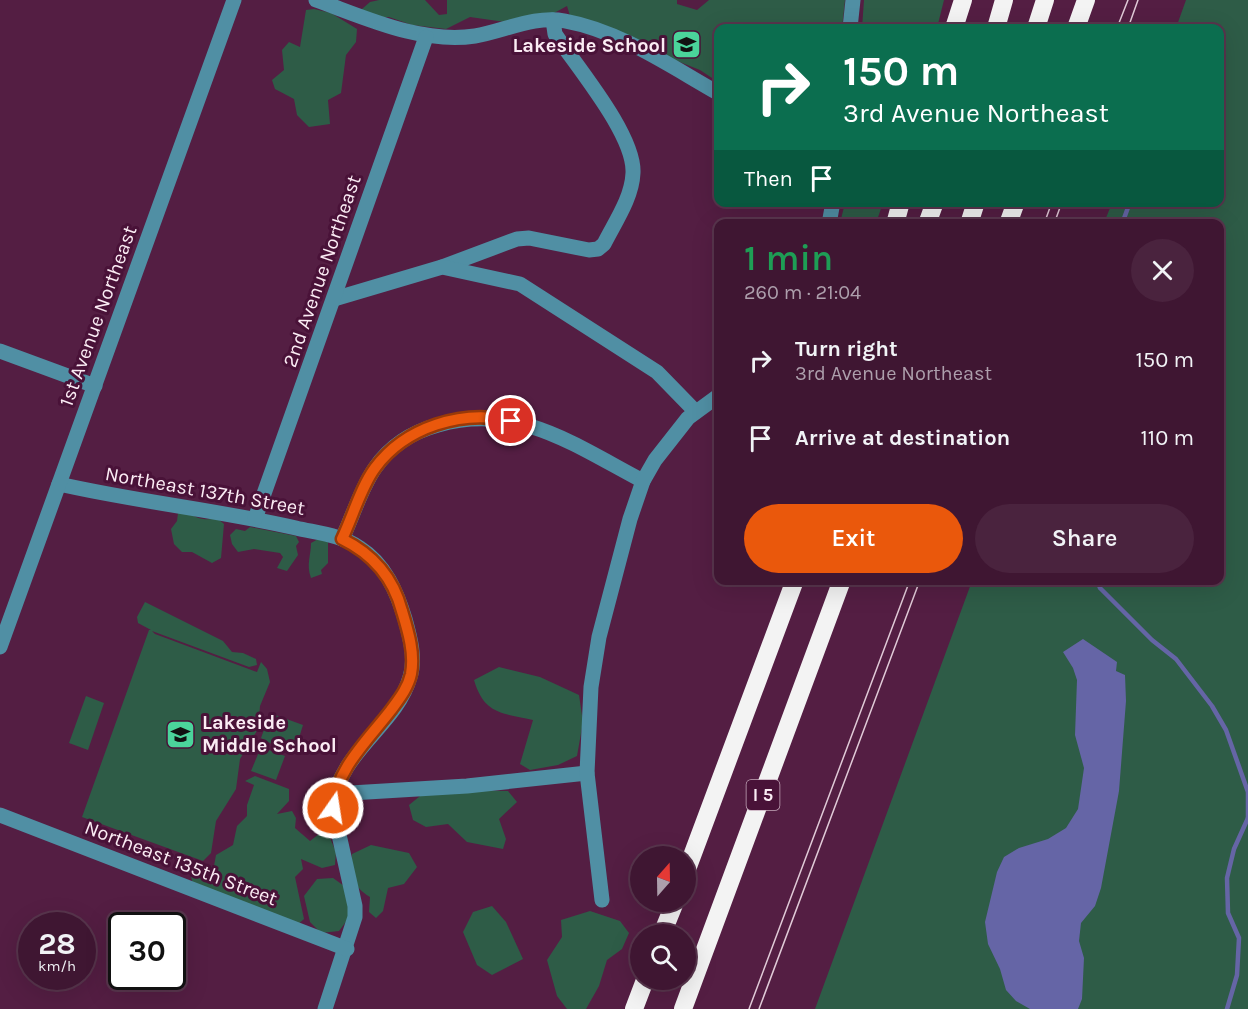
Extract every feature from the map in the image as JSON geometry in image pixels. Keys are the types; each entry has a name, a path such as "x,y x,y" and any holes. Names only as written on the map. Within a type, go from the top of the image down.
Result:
{"highway":[{"path":"955,24 963,0"},
{"path":"997,24 1004,0"},
{"path":"1037,24 1045,0"},
{"path":"1077,24 1086,0"},
{"name":"I 5","path":"696,846 793,585"},
{"name":"I 5","path":"683,1009 840,585"},
{"path":"634,1009 641,990"}],"street":[{"name":"1st Avenue Northeast","path":"0,647 234,0"},
{"path":"316,0 426,37 476,36 495,29 553,20 566,21 639,48 714,91"},
{"path":"850,24 853,0"},
{"path":"334,299 442,267 523,238 598,249 604,244 628,197 633,171 625,137 555,34 553,20"},
{"name":"2nd Avenue Northeast","path":"255,519 426,37"},
{"path":"442,267 530,288 657,372 695,411"},
{"path":"0,351 95,386"},
{"path":"602,900 587,772 589,719 596,656 630,519 643,481 666,444 695,411 714,399"},
{"path":"342,539 375,468 399,442 423,429 456,419 494,417 529,425 568,441 643,481"},
{"name":"Northeast 137th Street","path":"59,484 146,502 255,519 342,539 371,556 393,586 408,629 413,659 406,688 341,776 334,794"},
{"path":"326,1009 354,928 356,906 333,808 334,794 467,786 587,772"},
{"name":"Northeast 135th Street","path":"0,815 347,949"}],"green space":[{"name":"Lakeside School","path":"425,0 439,15 447,14 447,0 677,0 677,4 697,10 709,0 845,0 842,24 714,24 714,79 700,70 571,19 567,6 554,13 505,22 470,17 446,29 412,25 389,17 376,18 362,13 362,9 370,2"},
{"path":"864,0 944,0 938,24 862,24"},
{"path":"1186,0 1248,0 1248,1009 815,1009 971,585 1224,585 1224,219 1106,219 1110,207 1224,207 1224,24 1177,24"},
{"path":"314,9 331,13 357,29 356,42 346,55 341,93 328,100 330,124 309,127 297,115 294,99 275,89 272,80 284,70 282,50 289,42 300,47 306,10"},
{"path":"844,207 882,207 877,219 841,219"},
{"path":"186,511 201,519 217,518 224,524 221,558 212,563 192,552 182,552 174,544 171,529 177,521 178,513"},
{"path":"250,527 296,536 299,542 296,546 298,555 287,571 277,568 283,557 280,553 254,549 238,552 232,544 230,535 236,529 245,531"},
{"path":"320,538 328,542 328,563 321,570 322,574 311,578 309,564 311,543"},
{"path":"145,602 223,641 232,652 243,653 256,659 257,665 249,667 152,631 155,634 257,672 261,662 267,669 270,682 260,706 258,729 240,759 236,789 216,821 211,853 203,861 82,817 149,630 151,630 138,623 137,617"},
{"path":"499,667 540,677 579,695 583,722 577,756 558,765 530,770 520,764 533,720 503,713 489,706 483,700 474,680"},
{"path":"86,696 104,703 88,750 69,743"},
{"path":"270,713 303,725 295,751 277,747 261,738"},
{"path":"261,747 285,756 276,780 251,771"},
{"path":"255,776 289,789 289,801 277,814 292,811 296,818 295,828 310,841 319,834 330,838 336,852 335,865 322,868 301,859 303,869 295,877 304,919 296,926 193,884 191,877 194,868 214,866 216,855 233,845 237,826 247,816 247,805 254,785 245,781"},
{"path":"508,791 517,802 499,819 506,839 503,849 467,842 448,824 426,827 413,820 409,805 425,792"},
{"path":"371,845 409,853 417,867 404,884 388,888 383,911 376,918 369,912 370,897 356,884 351,868 352,854"},
{"path":"333,878 347,888 351,915 339,931 321,933 310,922 304,896 317,879"},
{"path":"492,906 506,922 523,959 492,975 477,965 463,932 473,912"},
{"path":"590,911 620,921 629,933 622,949 607,960 599,986 586,1009 567,1009 557,996 547,960 562,937 561,920"}],"shaded area":[{"path":"1083,639 1117,662 1116,671 1125,675 1126,701 1119,791 1101,888 1095,906 1081,923 1079,941 1084,958 1082,999 1078,1009 1030,1009 1016,1001 1006,990 1000,969 988,944 985,922 997,872 1004,857 1019,848 1048,839 1066,828 1078,809 1084,768 1075,735 1077,680 1063,652"}],"waterway":[{"path":"1124,219 1128,207"},
{"path":"1099,585 1152,640 1176,659 1212,706 1226,730 1248,792 1248,818"},
{"path":"1227,1009 1237,975 1239,938 1228,913 1227,878 1234,849 1248,818"}],"tram line":[{"path":"1119,24 1128,0"},
{"path":"1129,24 1138,0"},
{"path":"1046,219 1050,207"},
{"path":"1056,219 1060,207"},
{"path":"749,1009 908,585"},
{"path":"759,1009 918,585"}],"place":[{"name":"Lakeside School","path":"687,45"},
{"name":"Lakeside Middle School","path":"181,734"}],"route":[{"path":"333,808 334,794 341,776 400,698 411,676 413,659 408,629 393,586 380,565 371,556 342,539 375,468 399,442 423,429 456,419 494,417 511,421"}]}
